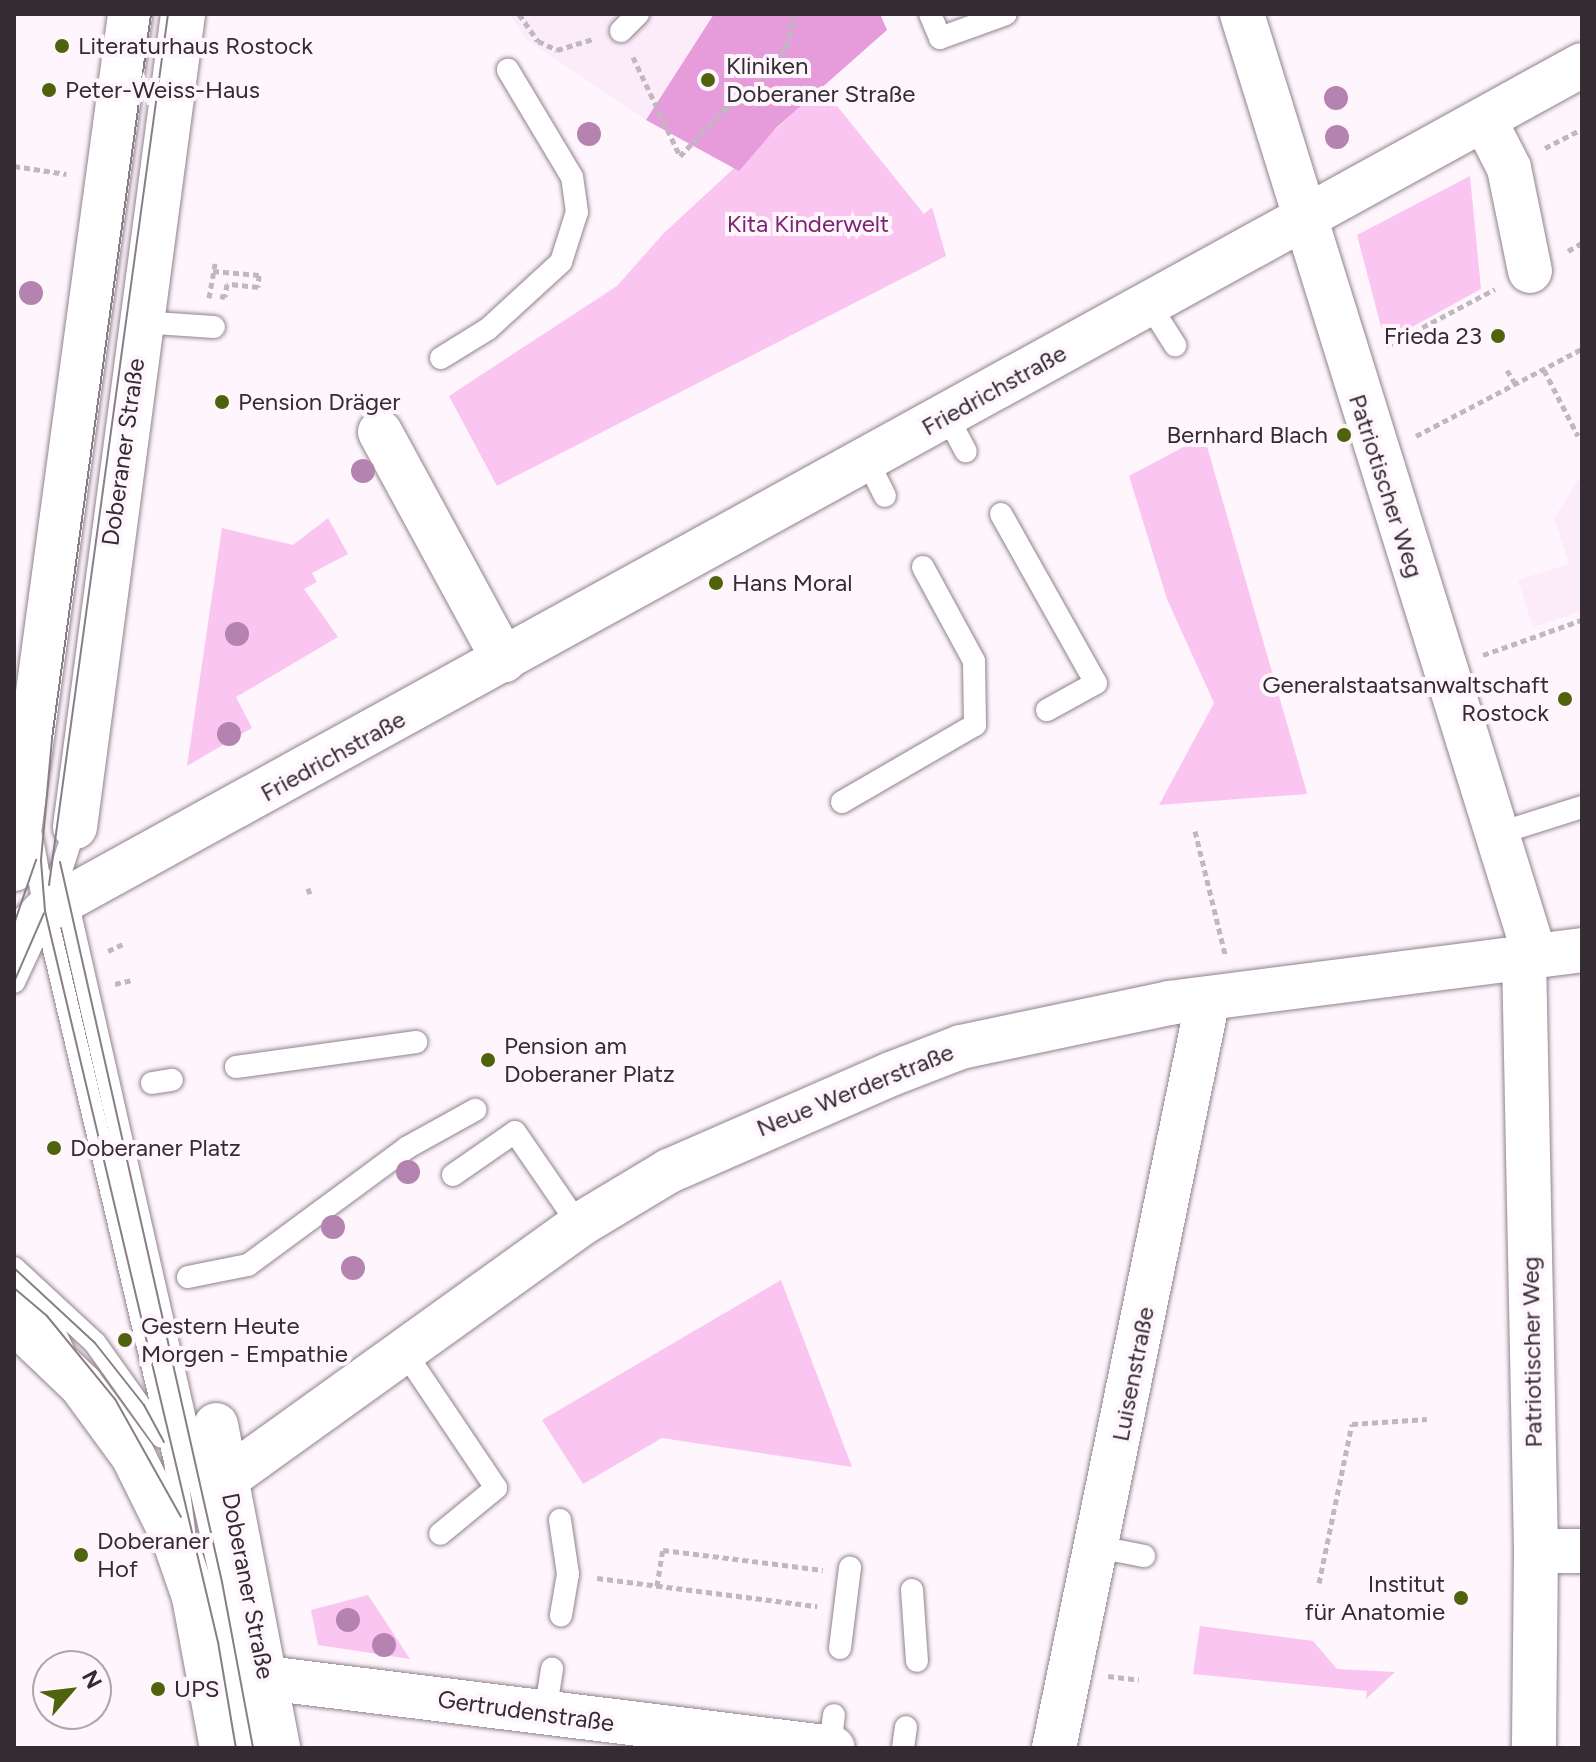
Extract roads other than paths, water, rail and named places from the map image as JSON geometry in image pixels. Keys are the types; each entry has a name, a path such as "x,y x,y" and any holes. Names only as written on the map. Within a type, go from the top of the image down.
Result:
{"street":[{"path":"14,869 130,14"},
{"name":"Doberaner Straße","path":"75,827 183,14"},
{"name":"Patriotischer Weg","path":"1242,14 1302,218 1497,834 1529,956 1536,1551 1534,1748"},
{"name":"Friedrichstraße","path":"14,943 57,895 112,876 504,660 876,478 957,434 1149,304 1582,65"},
{"path":"1484,119 1509,168 1530,271"},
{"path":"380,432 504,660"},
{"path":"75,827 89,857 112,876"},
{"name":"Neue Werderstraße","path":"226,1479 579,1225 669,1171 754,1130 961,1047 1169,1003 1582,950"},
{"name":"Luisenstraße","path":"1054,1748 1222,997"},
{"path":"14,1321 81,1385 133,1456 174,1539 208,1590 222,1748"},
{"name":"Doberaner Straße","path":"216,1425 278,1748"},
{"path":"1536,1551 1582,1551"},
{"name":"Gertrudenstraße","path":"266,1678 545,1714 641,1737 832,1737"}],"lane":[{"path":"621,31 638,14"},
{"path":"930,14 940,38 1006,14"},
{"path":"441,358 488,329 561,262 577,212 572,177 508,70"},
{"path":"1149,304 1175,345"},
{"path":"140,322 214,327"},
{"path":"1001,514 1096,683 1047,710"},
{"path":"842,802 975,725 974,661 923,567"},
{"path":"24,789 57,895 208,1590"},
{"path":"1497,834 1582,807"},
{"path":"14,982 57,895 75,827"},
{"path":"57,895 175,1461 253,1748"},
{"path":"236,1067 416,1042"},
{"path":"188,1277 248,1265 408,1147 475,1110"},
{"path":"453,1175 515,1132 579,1225"},
{"path":"14,1268 95,1343 144,1405 175,1461 208,1590"},
{"path":"14,1288 47,1316 81,1385"},
{"path":"404,1351 496,1488 440,1534"},
{"path":"560,1520 568,1574 561,1615"},
{"path":"1098,1547 1144,1556"},
{"path":"840,1648 842,1570"},
{"path":"912,1590 917,1661"},
{"path":"545,1714 552,1669"}],"tram line":[{"path":"151,14 52,739 41,861 45,911 218,1642 236,1748"},
{"path":"49,885 168,14"},
{"path":"14,924 36,860"},
{"path":"60,862 222,1582 253,1748"},
{"path":"14,982 44,913"},
{"path":"14,1268 95,1343 144,1405 164,1442"},
{"path":"14,1288 47,1316 115,1399 181,1517"}],"place":[{"name":"Literaturhaus Rostock","path":"62,46"},
{"name":"Kliniken Doberaner Straße","path":"708,80"},
{"name":"Peter-Weiss-Haus","path":"49,90"},
{"name":"Frieda 23","path":"1498,336"},
{"name":"Pension Dräger","path":"222,402"},
{"name":"Bernhard Blach","path":"1344,435"},
{"name":"Hans Moral","path":"716,583"},
{"name":"Generalstaatsanwaltschaft Rostock","path":"1565,699"},
{"name":"Pension am Doberaner Platz","path":"488,1060"},
{"name":"Doberaner Platz","path":"54,1148"},
{"name":"Gestern Heute Morgen - Empathie","path":"125,1340"},
{"name":"Doberaner Hof","path":"81,1555"},
{"name":"Institut für Anatomie","path":"1461,1598"},
{"name":"UPS","path":"158,1689"}],"park label":[{"name":"Kita Kinderwelt","path":"808,224"}]}
